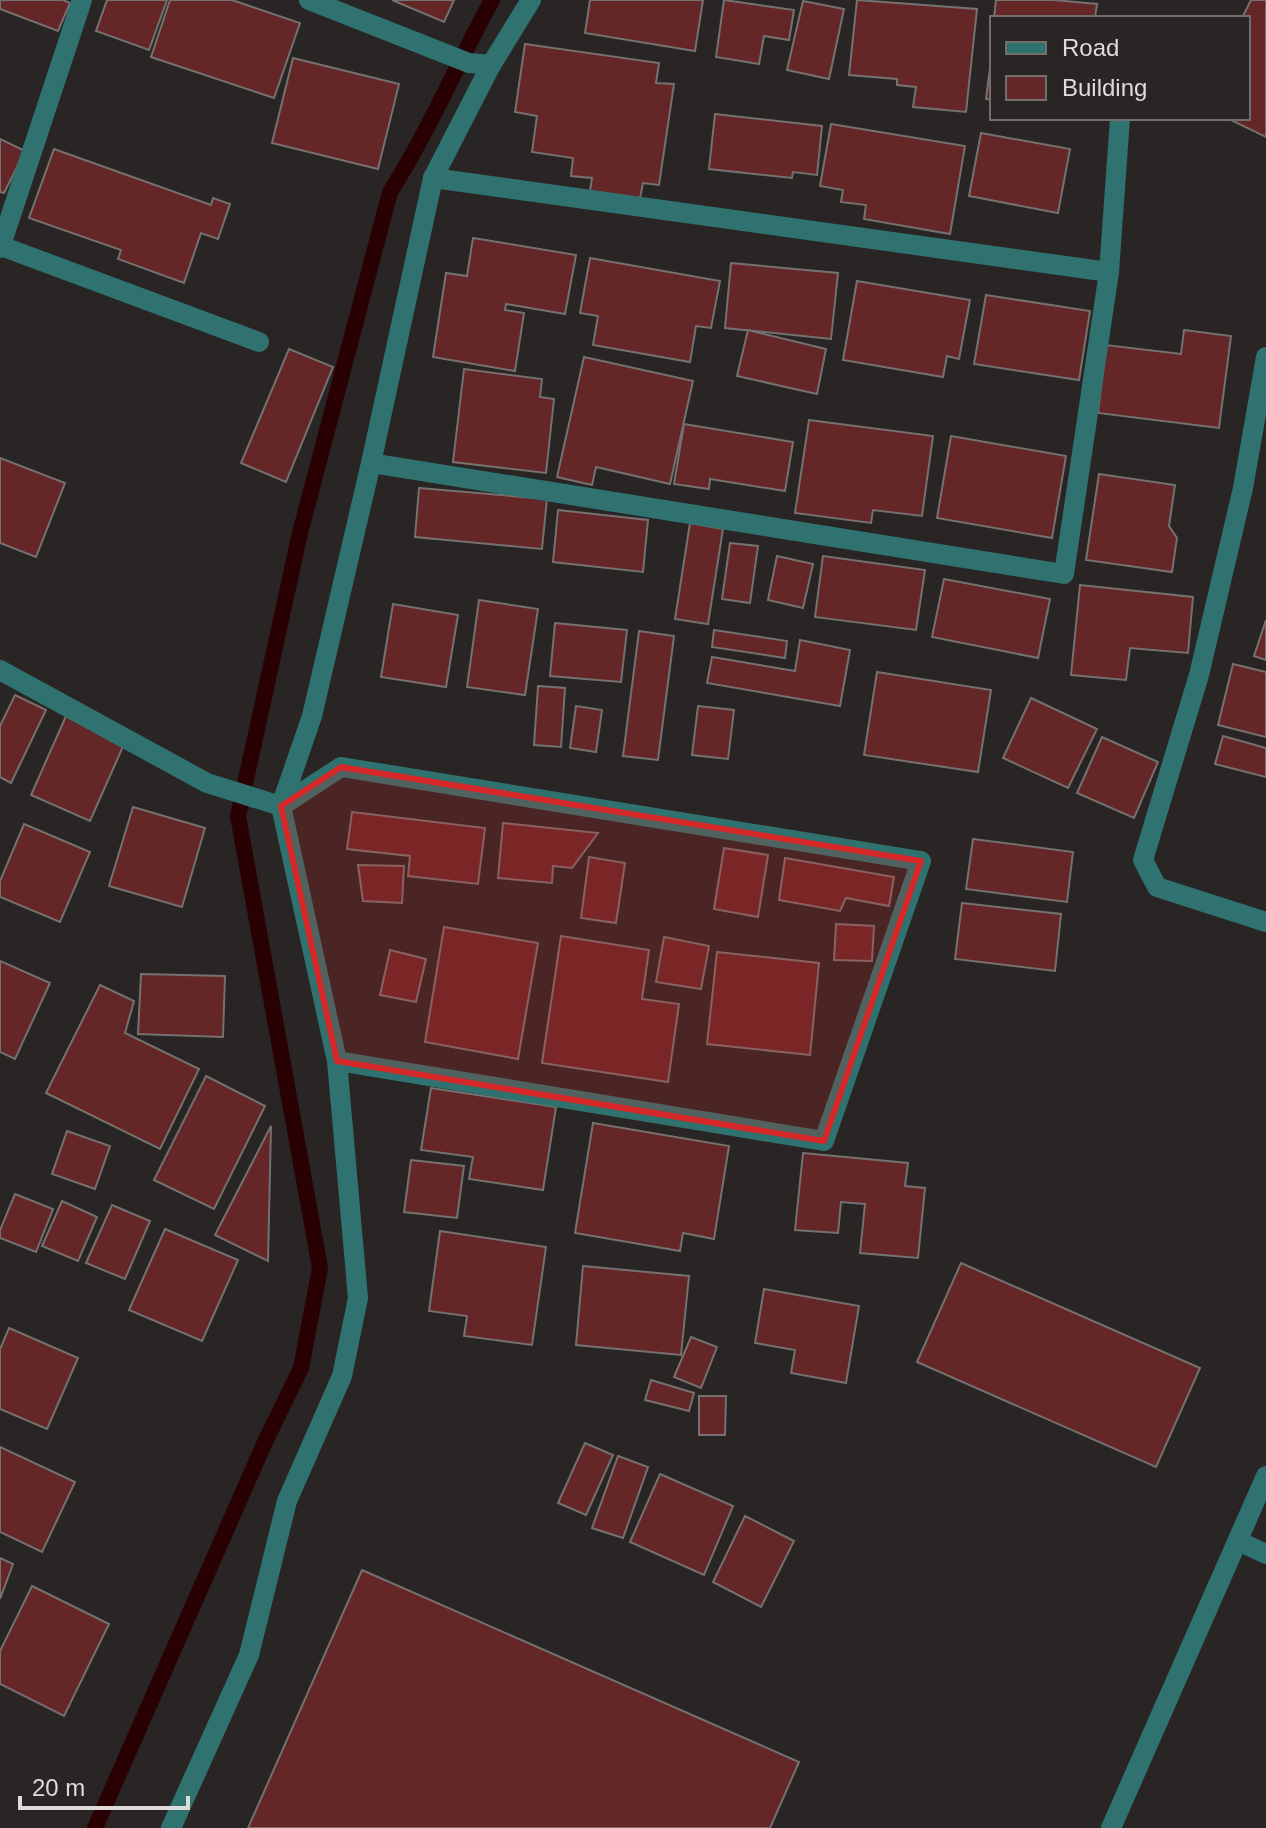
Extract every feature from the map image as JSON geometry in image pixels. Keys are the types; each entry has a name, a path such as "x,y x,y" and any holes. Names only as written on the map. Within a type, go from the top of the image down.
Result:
{"street":[{"path":"82,0 0,247 259,342"},
{"path":"309,0 469,63 491,65"},
{"path":"171,1828 249,1655 287,1501 342,1376 358,1298 337,1061 281,806 312,716 433,178 491,65 531,0"},
{"path":"371,463 1064,574 1109,272 1120,120"},
{"path":"433,178 1109,272"},
{"path":"1266,357 1243,488 1199,675 1143,860 1157,887 1266,922"},
{"path":"0,670 207,783 281,806 341,767 921,861 824,1141 337,1061"},
{"path":"1111,1828 1266,1476"},
{"path":"1238,1541 1266,1554"}],"highlighted area":[{"path":"341,767 921,861 824,1141 337,1061 281,806"}],"building":[{"path":"0,0 63,0 70,3 58,31 0,9"},
{"path":"107,0 167,0 149,50 96,31"},
{"path":"170,0 232,0 300,23 274,98 151,57"},
{"path":"392,0 454,0 444,22"},
{"path":"590,0 703,0 695,51 585,33"},
{"path":"724,0 794,10 789,40 764,36 759,64 716,57"},
{"path":"857,0 977,9 966,112 913,107 916,87 897,85 897,79 849,75"},
{"path":"996,0 1097,4 1095,16 994,16"},
{"path":"1251,0 1266,0 1266,137 1231,120 1250,120 1250,16 1243,16"},
{"path":"803,1 844,9 829,79 787,70"},
{"path":"525,44 659,63 656,83 674,84 659,185 643,183 640,198 590,191 592,178 571,176 573,158 532,152 537,116 515,112"},
{"path":"293,58 399,84 378,169 272,143"},
{"path":"990,68 990,100 986,99"},
{"path":"715,114 822,126 817,175 793,172 792,178 709,169"},
{"path":"831,124 965,146 950,234 864,219 866,205 841,202 843,190 820,186"},
{"path":"981,133 1070,149 1058,213 969,196"},
{"path":"0,139 25,151 4,193 0,192"},
{"path":"54,149 211,205 213,198 230,204 218,239 201,233 184,283 118,259 121,250 29,218"},
{"path":"473,238 576,255 565,314 506,304 505,310 524,313 515,371 433,357 446,273 467,276"},
{"path":"590,258 720,281 711,328 696,326 690,362 593,345 598,316 580,313"},
{"path":"731,263 838,273 831,339 725,328"},
{"path":"857,281 970,300 959,359 947,356 943,377 843,360"},
{"path":"986,295 1090,311 1079,380 974,364"},
{"path":"748,330 826,349 817,394 737,376"},
{"path":"1184,330 1231,336 1219,428 1098,413 1106,345 1181,354"},
{"path":"289,349 333,367 286,482 241,463"},
{"path":"584,357 693,381 670,484 596,467 592,485 557,477"},
{"path":"464,369 542,379 540,397 554,399 546,473 453,462"},
{"path":"809,420 933,436 922,516 873,510 871,523 795,513"},
{"path":"684,424 793,442 785,491 710,479 709,489 674,484"},
{"path":"951,436 1066,456 1052,538 937,518"},
{"path":"0,458 65,483 36,557 0,543"},
{"path":"1099,474 1175,485 1169,526 1177,538 1172,572 1086,560"},
{"path":"419,488 547,499 542,549 415,537"},
{"path":"558,510 648,520 643,572 553,562"},
{"path":"690,523 723,529 708,624 675,619"},
{"path":"730,543 758,546 750,603 722,599"},
{"path":"777,556 813,564 803,608 768,600"},
{"path":"823,556 925,570 916,630 815,617"},
{"path":"944,579 1050,599 1038,658 932,637"},
{"path":"1080,585 1193,597 1188,653 1130,648 1126,680 1071,675"},
{"path":"479,600 538,609 525,695 467,687"},
{"path":"393,604 458,615 446,687 381,677"},
{"path":"1266,620 1266,660 1254,656"},
{"path":"555,623 627,630 621,682 550,676"},
{"path":"714,630 787,641 785,658 712,647"},
{"path":"639,631 674,636 658,760 623,756"},
{"path":"800,640 850,650 840,706 707,683 712,657 795,671"},
{"path":"1233,664 1266,672 1266,737 1218,725"},
{"path":"877,672 991,690 978,772 864,755"},
{"path":"538,686 565,688 561,747 534,745"},
{"path":"15,695 46,710 11,783 0,777 0,726"},
{"path":"1031,698 1097,729 1068,788 1003,758"},
{"path":"576,706 602,710 596,752 570,748"},
{"path":"698,706 734,710 728,759 692,755"},
{"path":"66,716 125,742 90,821 31,795"},
{"path":"1223,736 1266,748 1266,777 1215,764"},
{"path":"1102,737 1158,762 1134,818 1077,793"},
{"path":"133,807 205,828 182,907 109,886"},
{"path":"352,812 485,828 478,884 408,876 410,856 347,849"},
{"path":"503,823 598,833 572,868 553,866 552,883 498,878"},
{"path":"24,824 90,852 60,922 0,897 0,881"},
{"path":"973,839 1073,852 1067,902 966,889"},
{"path":"724,848 768,855 758,917 714,909"},
{"path":"589,857 625,863 616,923 581,918"},
{"path":"785,858 894,877 889,906 846,898 840,911 779,900"},
{"path":"358,865 404,866 402,903 363,901"},
{"path":"962,903 1061,914 1055,971 955,959"},
{"path":"836,924 874,926 872,961 834,960"},
{"path":"444,927 538,943 518,1059 425,1042"},
{"path":"561,936 649,950 642,999 679,1004 668,1082 542,1063"},
{"path":"664,937 709,946 701,989 656,982"},
{"path":"390,950 426,959 416,1002 380,995"},
{"path":"717,952 819,963 810,1055 707,1044"},
{"path":"0,961 50,983 15,1059 0,1052"},
{"path":"141,974 225,976 223,1037 138,1034"},
{"path":"100,985 134,1001 125,1033 199,1069 160,1149 46,1093"},
{"path":"206,1076 265,1106 214,1209 154,1180"},
{"path":"431,1088 556,1107 543,1190 469,1179 473,1157 421,1150"},
{"path":"593,1123 729,1146 714,1239 683,1233 680,1251 575,1233"},
{"path":"271,1126 268,1261 215,1235"},
{"path":"67,1131 110,1146 95,1189 52,1174"},
{"path":"803,1153 908,1163 905,1186 925,1188 918,1258 860,1253 865,1204 841,1202 838,1233 795,1230"},
{"path":"411,1160 464,1166 457,1218 404,1212"},
{"path":"15,1194 53,1209 36,1252 0,1238 0,1230"},
{"path":"62,1201 97,1217 78,1261 42,1246"},
{"path":"112,1205 150,1221 125,1279 86,1263"},
{"path":"165,1229 238,1260 202,1341 129,1310"},
{"path":"440,1231 546,1247 532,1345 464,1336 467,1316 429,1311"},
{"path":"961,1263 1200,1368 1156,1467 917,1362"},
{"path":"583,1266 689,1276 681,1355 576,1345"},
{"path":"764,1289 859,1306 846,1383 791,1373 795,1350 755,1343"},
{"path":"9,1328 78,1358 47,1429 0,1409 0,1349"},
{"path":"691,1337 717,1347 701,1388 674,1377"},
{"path":"651,1380 694,1393 689,1411 645,1400"},
{"path":"699,1396 726,1396 725,1435 699,1435"},
{"path":"585,1443 613,1455 586,1515 558,1503"},
{"path":"0,1447 75,1482 42,1552 0,1532"},
{"path":"618,1456 648,1467 623,1538 592,1528"},
{"path":"660,1474 733,1506 704,1575 630,1542"},
{"path":"745,1516 794,1541 761,1607 713,1582"},
{"path":"0,1558 13,1564 0,1599"},
{"path":"362,1570 799,1762 770,1828 248,1828"},
{"path":"32,1586 109,1624 64,1716 0,1684 0,1651"}],"waterway":[{"path":"95,1828 265,1442 301,1368 320,1268 238,816 300,533 390,192 492,0"}]}
